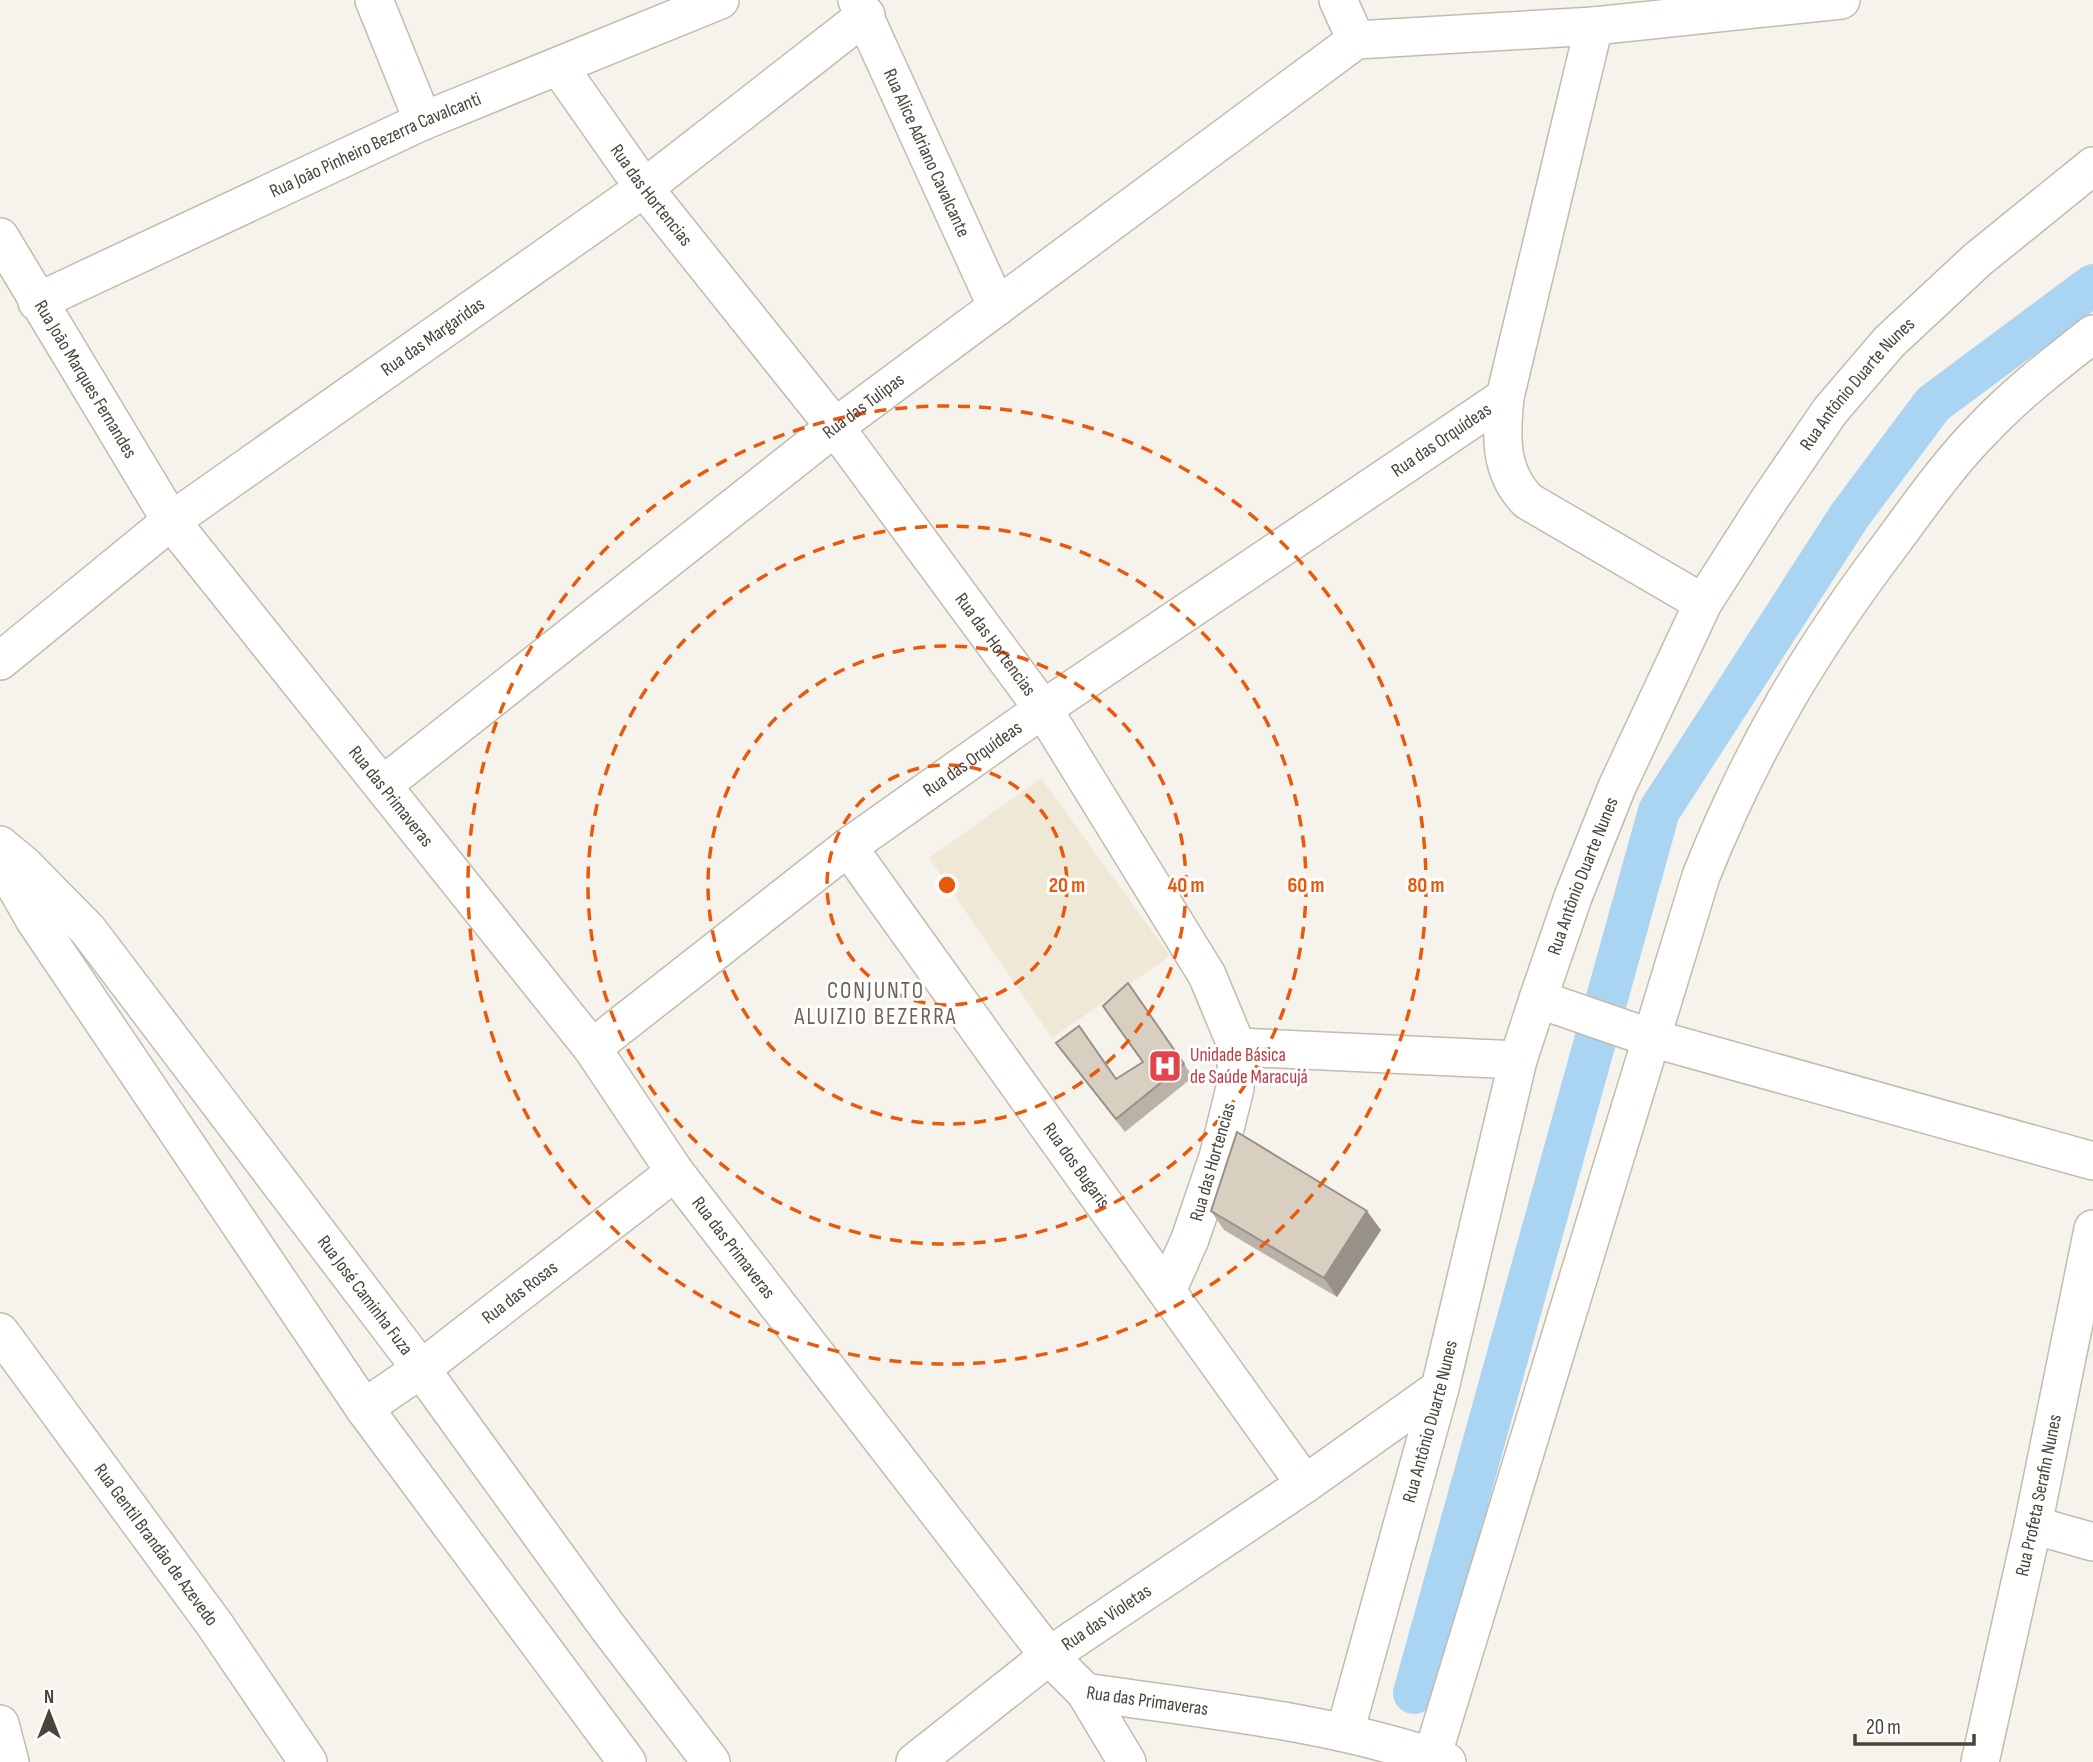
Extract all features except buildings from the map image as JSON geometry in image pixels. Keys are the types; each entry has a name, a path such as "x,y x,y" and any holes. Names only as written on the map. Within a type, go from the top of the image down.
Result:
{"street":[{"path":"374,0 423,121"},
{"name":"Rua João Pinheiro Bezerra Cavalcanti","path":"37,302 423,121 720,0"},
{"path":"1338,0 1356,40 1594,26 1826,1"},
{"name":"Rua das Margaridas","path":"0,661 171,521 644,187 862,7"},
{"name":"Rua Alice Adriano Cavalcante","path":"862,7 997,307"},
{"path":"1594,26 1505,397 1502,449 1506,466 1519,492 1528,501 1703,603"},
{"name":"Rua das Tulipas","path":"383,785 835,426 1356,40"},
{"name":"Rua das Hortencias","path":"559,67 644,187 835,426 1043,709 1207,975 1237,1047 1235,1088 1217,1157 1190,1239 1167,1291"},
{"name":"Rua Antônio Duarte Nunes","path":"1345,1732 1440,1388 1518,1060 1554,1005 1573,897 1617,787 1703,603 1830,411 1889,342 1977,260 2093,166"},
{"name":"Rua João Marques Fernandes","path":"0,237 171,521"},
{"path":"1439,1759 1651,1038 1701,876 1729,806 1765,733 1834,618 1943,474 1984,427 2041,375 2093,334"},
{"name":"Rua das Orquídeas","path":"592,1048 848,847 1043,709 1505,397"},
{"name":"Rua das Primaveras","path":"171,521 592,1048 675,1172 1049,1656 1085,1692 1345,1732 1439,1759"},
{"name":"Rua José Caminha Fuza","path":"0,845 24,865 88,930 421,1369 607,1626 711,1762"},
{"name":"Rua dos Bugaris","path":"848,847 1305,1484"},
{"path":"0,859 34,919 363,1408 627,1762"},
{"path":"1554,1005 1651,1038 2093,1161"},
{"path":"1237,1047 1518,1060"},
{"name":"Rua das Rosas","path":"363,1408 421,1369 675,1172"},
{"name":"Rua Profeta Serafin Nunes","path":"1980,1762 2033,1525 2093,1229"},
{"name":"Rua Gentil Brandão de Azevedo","path":"0,1332 215,1625 308,1762"},
{"name":"Rua das Violetas","path":"915,1762 1049,1656 1305,1484 1440,1388"},
{"path":"2033,1525 2093,1542"},
{"path":"1085,1692 1127,1762"},
{"path":"0,1724 10,1762"}],"shaded area":[{"path":"1041,778 1170,956 1052,1038 929,858"}],"waterway":[{"path":"1414,1693 1659,811 1850,515 1933,404 2093,285"}],"place":[{"name":"Unidade Básica de Saúde Maracujá","path":"1165,1066"}],"district":[{"name":"CONJUNTO ALUIZIO BEZERRA","path":"876,1004"}]}
